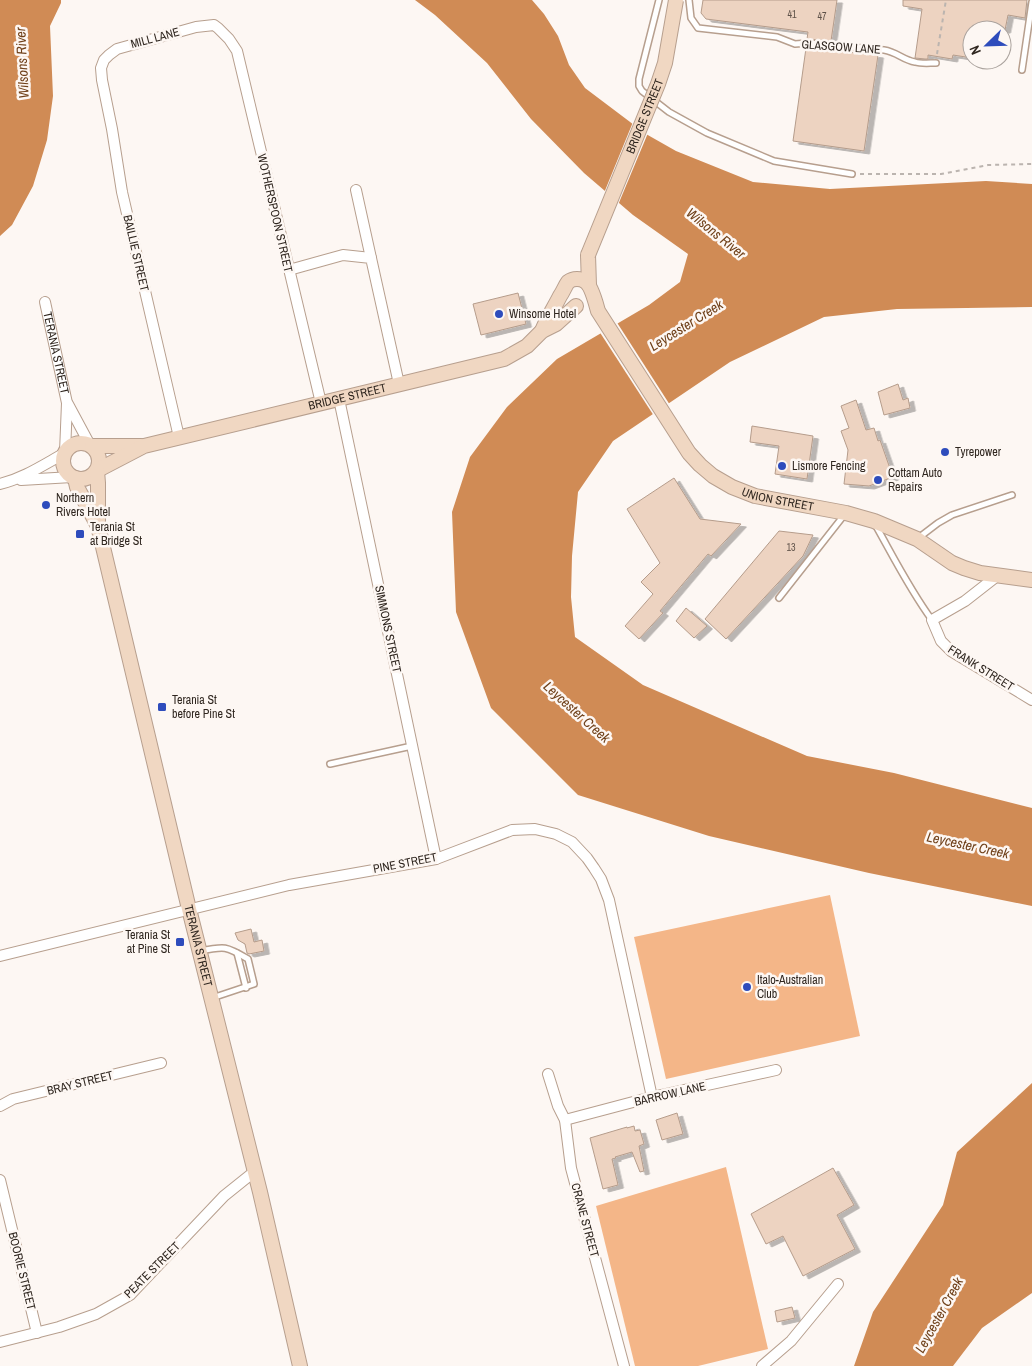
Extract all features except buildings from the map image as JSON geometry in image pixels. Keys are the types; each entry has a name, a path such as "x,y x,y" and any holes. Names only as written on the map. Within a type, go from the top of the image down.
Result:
{"main road":[{"name":"BRIDGE STREET","path":"542,331 549,314 588,255 658,84 665,63 676,0"},
{"name":"BRIDGE STREET","path":"588,255 590,288"},
{"path":"580,305 590,299 590,288 580,279 568,284 564,293 567,300 573,305 580,305 598,311"},
{"name":"UNION STREET","path":"590,288 598,311 689,453 713,476 732,487 755,496 846,513 874,521 917,539 952,563 964,568 980,573 1032,580"},
{"name":"BRIDGE STREET","path":"97,471 144,446 179,436 321,404 504,359 527,346 542,331 556,324 580,305"},
{"path":"83,443 91,446 98,453 100,461 97,471 87,479 73,478 64,467 65,453 74,444 83,443"},
{"name":"BRIDGE STREET","path":"91,446 144,446"},
{"name":"TERANIA STREET","path":"97,471 98,526 189,909 260,1192 300,1366"},
{"name":"TERANIA STREET","path":"73,478 98,526"}],"street":[{"name":"MILL LANE","path":"101,68 104,60 117,49 196,28 214,25 218,28"},
{"name":"WOTHERSPOON STREET","path":"218,28 237,51 321,404"},
{"name":"BAILLIE STREET","path":"101,68 122,192 179,436"},
{"path":"356,190 399,384"},
{"path":"289,270 343,255 371,258"},
{"name":"TERANIA STREET","path":"45,302 67,403 65,453"},
{"name":"SIMMONS STREET","path":"339,399 436,858"},
{"name":"TERANIA STREET","path":"67,403 91,446"},
{"path":"0,484 15,480 41,468 65,453"},
{"path":"15,480 73,478"},
{"path":"932,620 965,600 997,576"},
{"name":"FRANK STREET","path":"932,620 941,641 950,651 1032,700"},
{"name":"PINE STREET","path":"0,956 289,885 436,858 512,830 535,830 556,834 572,842 587,858 601,879 609,900 652,1097"},
{"name":"BRAY STREET","path":"0,1106 14,1099 161,1063"},
{"name":"BARROW LANE","path":"564,1120 652,1097 776,1070"},
{"name":"CRANE STREET","path":"548,1074 564,1120 571,1168 624,1366"},
{"name":"PEATE STREET","path":"0,1342 59,1327 96,1314 130,1295 224,1196 254,1172"},
{"name":"BOORIE STREET","path":"0,1180 1,1191 37,1333"},
{"path":"762,1366 791,1341 838,1284"}],"lane":[{"path":"659,0 639,79 639,86 642,91 669,112 707,133 774,161 852,174"},
{"name":"GLASGOW LANE","path":"689,0 691,18 698,28 776,37 795,44 808,42 884,50 894,52 903,58 915,62 936,64"},
{"path":"1022,70 1032,2"},
{"path":"917,539 952,515 1012,495"},
{"path":"779,598 846,513"},
{"path":"874,521 917,599 932,620"},
{"path":"330,764 412,746"},
{"path":"200,951 223,947 237,952 248,960 254,984 211,998"},
{"path":"237,952 246,988"}],"path":[{"path":"936,64 946,0"},
{"path":"852,174 941,174 988,165 1032,164"}],"shaded area":[{"name":"Italo-Australian Club","path":"830,895 860,1036 666,1079 634,937"},
{"path":"726,1167 768,1349 698,1366 635,1366 596,1206"}],"water":[{"name":"Wilsons River","path":"0,0 61,0 50,26 53,96 47,140 33,186 12,225 0,236"},
{"path":"415,0 532,0 544,14 558,36 569,65 585,88 646,134 676,151 753,182 830,189 986,181 1032,184 1032,307 897,309 824,317 730,362 613,441 578,492 572,556 571,597 575,637 643,685 807,756 894,773 1032,808 1032,906 869,873 709,836 578,795 491,708 456,612 452,512 470,457 507,407 557,359 649,305 680,282 688,254 633,215 584,173 531,119 487,63 435,15"},
{"name":"Leycester Creek","path":"1032,1083 1032,1293 982,1328 953,1366 854,1366 873,1312 943,1205 957,1152"}],"pier":[{"path":"633,122 648,133 618,205 604,193"},
{"path":"616,321 670,405 654,416 599,331"}],"place":[{"name":"Winsome Hotel","path":"499,314"},
{"name":"Tyrepower","path":"945,452"},
{"name":"Lismore Fencing","path":"782,466"},
{"name":"Cottam Auto Repairs","path":"878,480"},
{"name":"Northern Rivers Hotel","path":"46,505"},
{"name":"Terania St at Bridge St","path":"80,534"},
{"name":"Terania St before Pine St","path":"162,707"},
{"name":"Terania St at Pine St","path":"180,942"},
{"name":"Italo-Australian Club","path":"747,987"}]}
